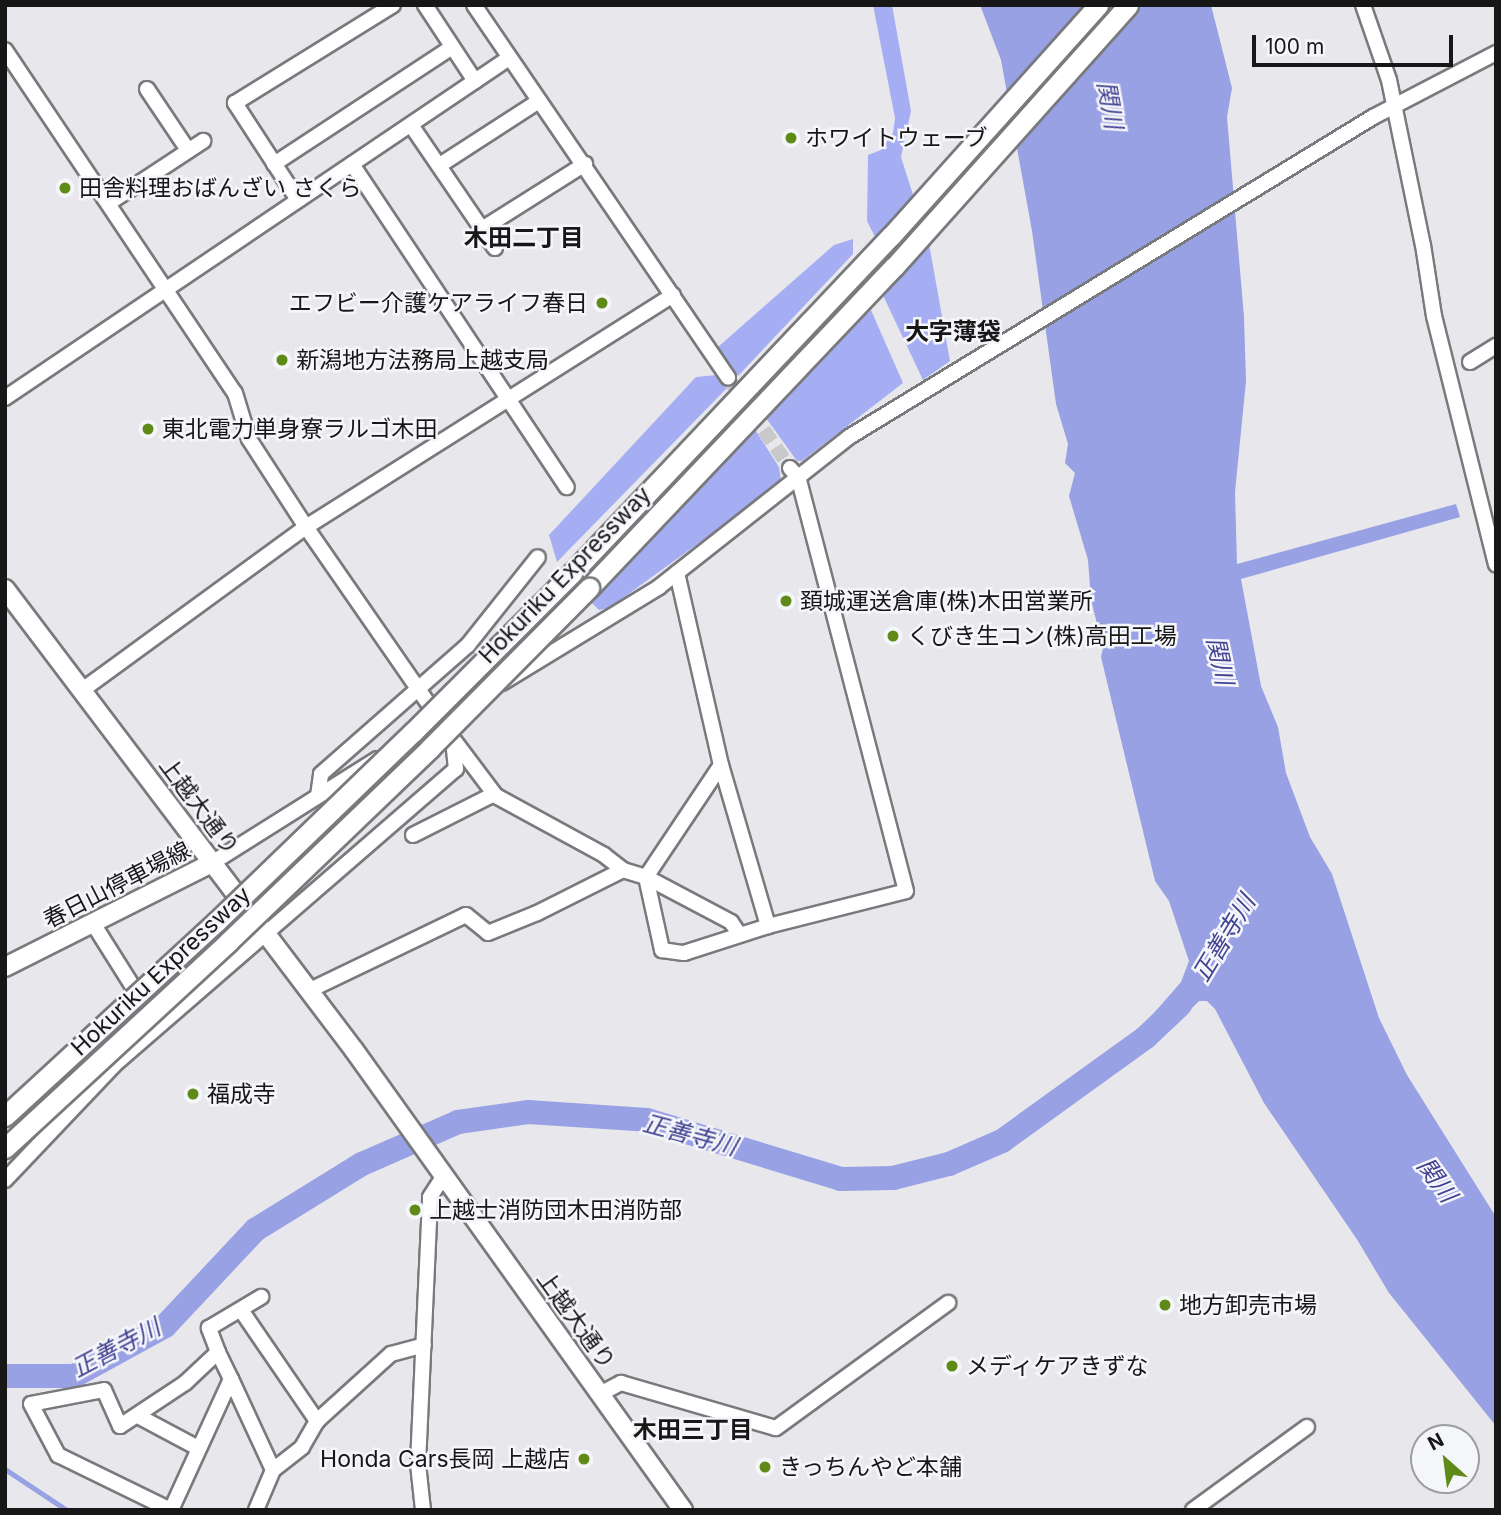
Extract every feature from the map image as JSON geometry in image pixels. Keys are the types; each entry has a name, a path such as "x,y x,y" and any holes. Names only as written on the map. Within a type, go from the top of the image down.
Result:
{"highway":[{"name":"Hokuriku Expressway","path":"5,1116 226,913 573,572 891,236 1098,5"},
{"name":"Hokuriku Expressway","path":"5,1148 228,942 430,748 589,588 894,267 1128,5"}],"main road":[{"name":"上越大通り","path":"5,589 404,1120 683,1510"},
{"name":"春日山停車場線","path":"5,967 94,925 212,863"}],"street":[{"path":"298,200 235,103 393,5"},
{"path":"425,5 475,81"},
{"path":"474,5 585,164 728,378"},
{"path":"1363,5 1394,106 1434,316 1496,564"},
{"path":"274,164 452,47"},
{"path":"5,50 235,393 249,439 306,527 418,690 494,794 604,855 623,870 646,877 731,922 739,934"},
{"path":"212,863 440,719 610,618 677,573 794,473 849,437 1373,117 1496,53"},
{"path":"5,398 509,58"},
{"path":"146,89 188,150"},
{"path":"440,165 539,101"},
{"path":"411,125 495,248"},
{"path":"108,203 203,141"},
{"path":"352,164 566,487"},
{"path":"482,229 585,164"},
{"path":"81,691 306,527 673,295"},
{"path":"1470,362 1496,346"},
{"path":"721,765 646,877 662,950 684,953 739,934 905,891 794,473"},
{"path":"318,796 321,774 468,645 538,557"},
{"path":"677,573 721,765 768,926"},
{"path":"5,1180 114,1065 456,769 453,739"},
{"path":"413,835 494,794"},
{"path":"308,991 466,915 488,933 537,913 623,870"},
{"path":"94,925 158,1027"},
{"path":"423,1510 418,1464 430,1197 443,1177"},
{"path":"261,1297 209,1328 273,1470"},
{"path":"600,1394 621,1384 776,1427 948,1303"},
{"path":"241,1310 317,1421"},
{"path":"256,1510 273,1470 302,1447 317,1421 391,1354 424,1345"},
{"path":"218,1352 186,1383 120,1426 104,1390 31,1404 58,1455 172,1510 231,1379"},
{"path":"138,1416 198,1448"},
{"path":"1193,1510 1307,1427"}],"shaded area":[{"path":"873,5 892,5 911,111 901,157 915,201 876,239 867,221 868,155 881,150 893,133 895,118"},
{"path":"928,238 950,361 923,380 880,289"},
{"path":"853,239 853,254 738,376 718,347 834,245"},
{"path":"871,310 903,383 802,461 797,461 766,418 820,358"},
{"path":"717,375 727,388 557,562 549,535 696,377"},
{"path":"754,428 779,467 781,480 757,501 609,608 599,610 588,599 599,594"}],"water":[{"name":"関川","path":"980,5 1211,5 1232,88 1227,117 1244,317 1246,381 1235,492 1237,564 1456,504 1460,517 1241,579 1261,686 1278,727 1286,773 1310,837 1332,874 1379,1018 1407,1075 1496,1217 1496,1426 1389,1293 1358,1241 1264,1103 1215,1009 1207,1001 1199,1001 1163,1037 1147,1021 1181,982 1189,961 1169,901 1155,881 1101,657 1103,648 1091,600 1088,560 1069,496 1075,473 1065,463 1068,444 1056,404 1032,231 1001,60"}],"waterway":[{"name":"正善寺川","path":"5,1376 74,1376 165,1326 255,1230 362,1164 458,1122 528,1112 647,1120 841,1179 893,1178 949,1164 1002,1141 1146,1037 1180,1005"},
{"path":"5,1469 67,1510"}],"tunnel":[{"path":"728,378 790,468"}],"place":[{"name":"ホワイトウェーブ","path":"791,138"},
{"name":"田舎料理おばんざい さくら","path":"65,188"},
{"name":"エフビー介護ケアライフ春日","path":"602,303"},
{"name":"新潟地方法務局上越支局","path":"282,360"},
{"name":"東北電力単身寮ラルゴ木田","path":"148,429"},
{"name":"頚城運送倉庫(株)木田営業所","path":"786,601"},
{"name":"くびき生コン(株)高田工場","path":"893,636"},
{"name":"福成寺","path":"193,1094"},
{"name":"上越士消防団木田消防部","path":"415,1210"},
{"name":"地方卸売市場","path":"1165,1305"},
{"name":"メディケアきずな","path":"952,1366"},
{"name":"Honda Cars長岡 上越店","path":"584,1459"},
{"name":"きっちんやど本舗","path":"765,1467"}],"district":[{"name":"木田二丁目","path":"524,238"},
{"name":"大字薄袋","path":"953,332"},
{"name":"木田三丁目","path":"693,1430"}]}
